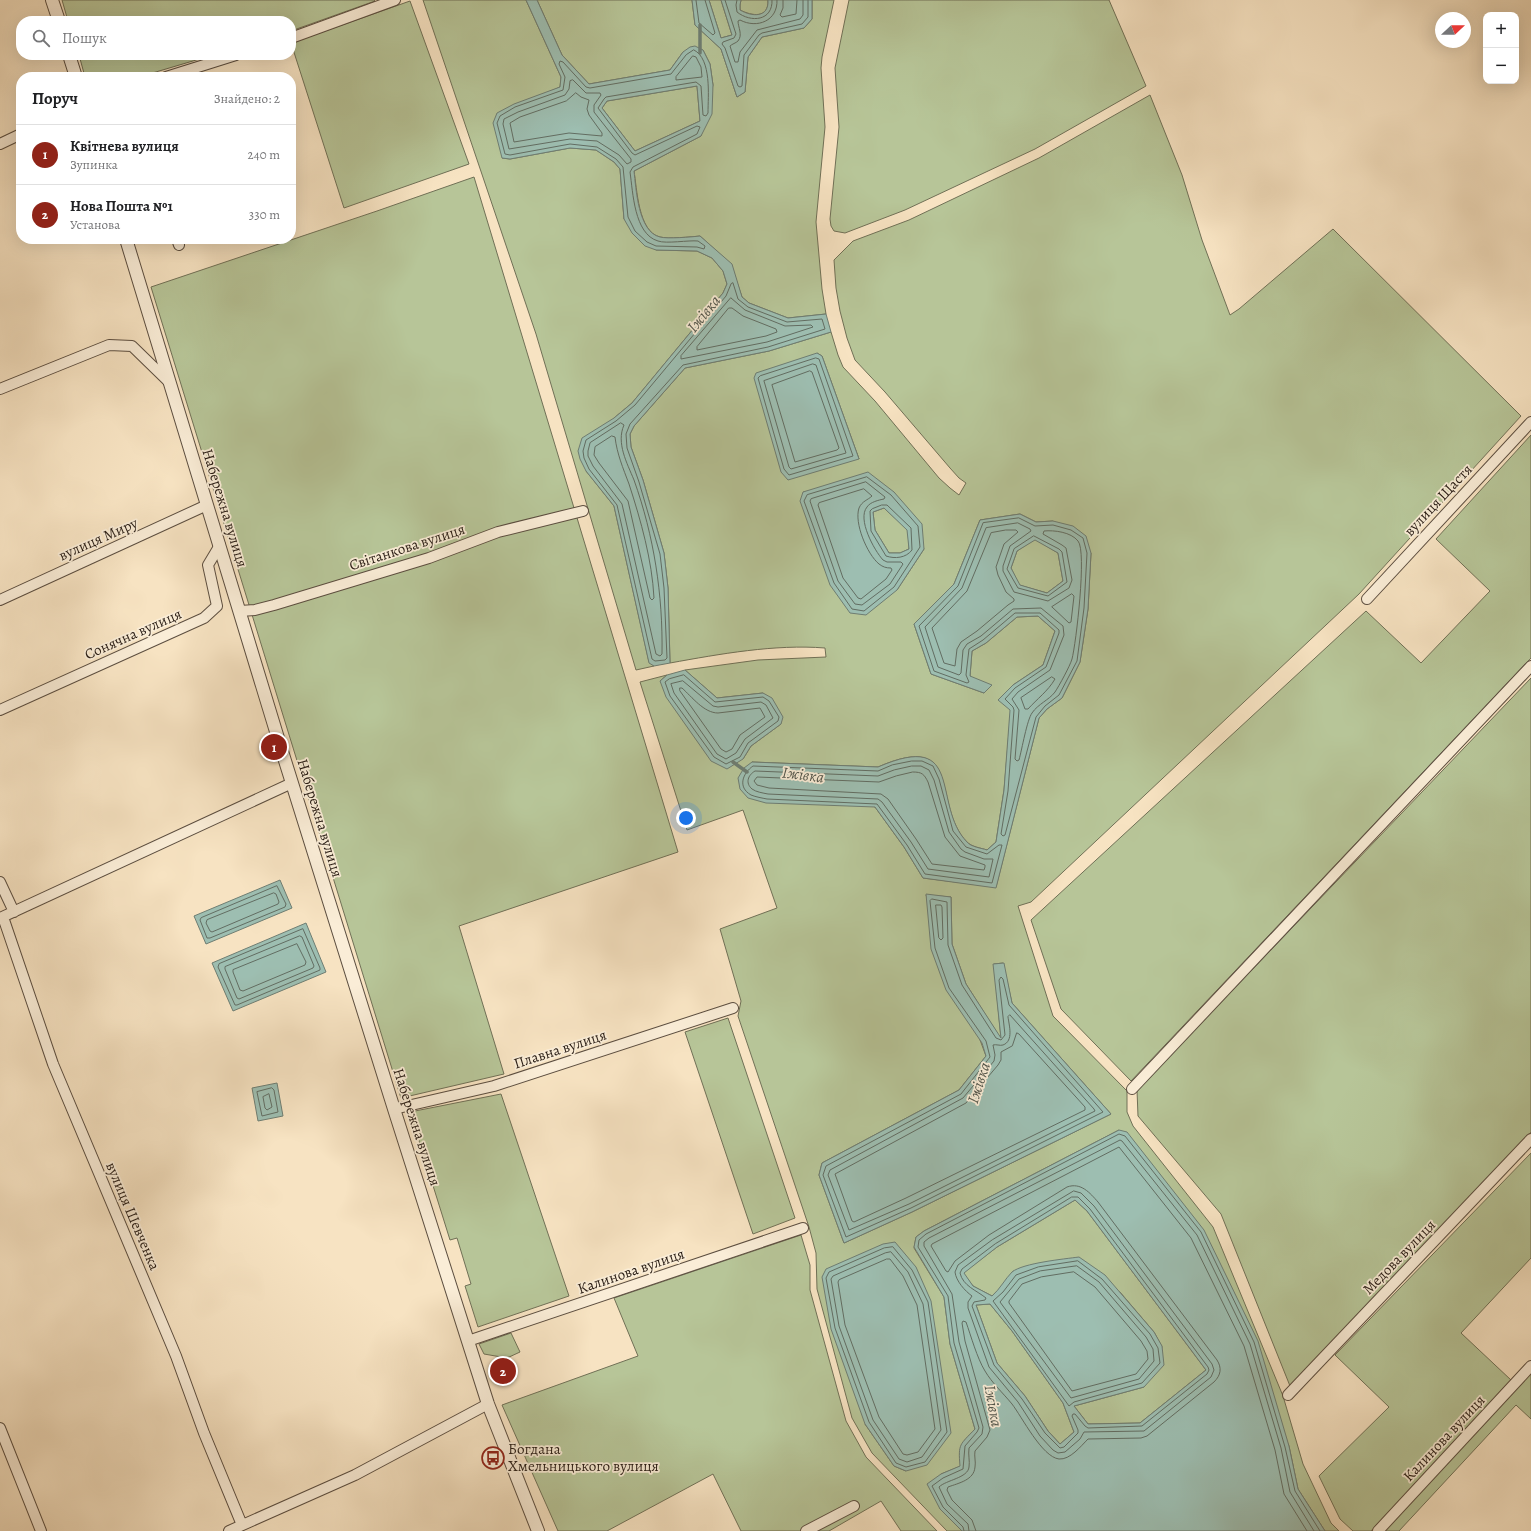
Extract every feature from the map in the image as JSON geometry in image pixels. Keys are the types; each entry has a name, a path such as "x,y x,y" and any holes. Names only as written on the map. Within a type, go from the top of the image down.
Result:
{"street":[{"path":"52,0 57,16"},
{"path":"296,36 395,0"},
{"path":"71,60 74,72"},
{"path":"182,72 220,60"},
{"path":"0,144 16,136"},
{"name":"Набережна вулиця","path":"128,244 292,783 488,1404 538,1531"},
{"path":"0,389 109,345 132,346 170,383"},
{"name":"вулиця Щастя","path":"1366,599 1531,422"},
{"name":"вулиця Миру","path":"0,600 208,505"},
{"name":"Світанкова вулиця","path":"240,611 255,610 274,605 429,558 498,532 583,511"},
{"name":"Сонячна вулиця","path":"0,710 204,618 217,606 208,565 220,546"},
{"path":"1132,1088 1531,666"},
{"path":"1,918 292,783"},
{"path":"0,882 14,912"},
{"name":"вулиця Шевченка","path":"1,918 53,1064 176,1356 204,1433 235,1529"},
{"name":"Плавна вулиця","path":"394,1109 494,1086 733,1008"},
{"name":"Медова вулиця","path":"1288,1395 1531,1139"},
{"name":"Калинова вулиця","path":"468,1341 803,1228"},
{"name":"Калинова вулиця","path":"1378,1531 1531,1366"},
{"path":"235,1529 355,1475 488,1404"},
{"path":"0,1428 41,1531"},
{"path":"806,1531 854,1506"}],"green space":[{"path":"62,0 375,1 296,29 296,16 67,16"},
{"path":"423,0 526,0 561,77 560,87 551,91 502,158 510,159 570,148 596,150 614,162 620,169 624,219 656,250 697,251 712,258 723,271 727,284 723,293 632,403 614,418 586,471 614,506 649,662 654,666 636,670 536,334"},
{"path":"537,0 692,0 695,25 721,49 737,97 745,92 748,57 762,37 804,28 812,19 812,0 834,0 821,68 825,127 816,222 822,289 826,314 788,318 749,303 742,297 731,264 700,236 664,238 653,233 647,227 640,208 634,171 701,136 713,85 710,64 703,50 683,52 670,70 589,84 562,55"},
{"path":"709,0 721,0 732,35 721,38"},
{"path":"741,0 768,0 768,6 763,13 750,14 740,10"},
{"path":"849,0 1109,0 1146,86 1035,149 905,210 845,233 834,231 831,226 830,219 839,127 835,68"},
{"path":"410,1 469,164 344,208 296,59 296,41"},
{"path":"80,60 196,60 156,72 84,72"},
{"path":"697,86 700,121 635,151 602,108 607,101"},
{"path":"1150,95 1182,175 1202,240 1230,315 1333,229 1521,416 1359,594 1031,902 1018,906 1053,1016 1127,1091 1127,1112 1133,1126 1213,1227 1283,1396 1303,1464 1331,1523 1339,1531 1325,1531 1298,1489 1289,1446 1119,1130 924,1231 916,1237 914,1248 944,1297 950,1344 975,1429 966,1438 960,1449 961,1466 941,1474 940,1509 962,1531 947,1531 872,1453 852,1418 817,1289 816,1253 809,1227 738,1016 741,1001 720,929 777,908 743,810 687,830 640,682 667,675 660,681 743,759 751,746 781,724 763,693 717,698 685,670 758,660 826,657 825,648 787,647 728,653 670,663 668,588 664,553 643,480 631,447 630,434 634,426 685,368 769,351 831,332 843,367 875,401 939,478 959,495 966,483 959,478 885,392 855,360 847,338 840,311 836,288 834,260 853,241 909,220 1039,158","holes":["817,353 822,356 859,459","803,492 894,492 924,549 897,590","1020,514 1036,522 1053,521 1091,553 1088,609 1080,662 1062,698 1047,709 1039,718 996,887 923,878 904,847 875,807 752,762 878,767 905,758 924,758 935,765 942,777 956,827 967,842 987,850 996,842 1004,790 1013,685 1043,665 1055,631 1038,616 1017,617 986,643 972,651 970,676 984,693 931,674 914,624 954,584 980,520","926,895 951,897 952,944 966,984 1001,1039 994,964 1003,963 1012,1003 1111,1114 912,1212 844,1243 819,1175 822,1163 959,1090 986,1056","865,1424 906,1471 894,1466"]},
{"path":"474,177 678,852 459,926 504,1074 401,1098 151,287 279,244 296,244 296,238"},
{"path":"1531,435 1531,658 1131,1081 1061,1009 1031,920 1366,611 1421,663 1490,591 1436,539"},
{"path":"884,508 908,530 909,549 900,553 889,553 875,530 873,512"},
{"path":"1035,539 1058,553 1063,581 1047,593 1019,585 1011,568 1017,551"},
{"path":"1531,678 1531,1132 1290,1386 1221,1214 1138,1116 1137,1090"},
{"path":"728,1018 795,1218 753,1234 685,1032"},
{"path":"501,1094 569,1296 478,1327 465,1286 471,1284 457,1238 450,1240 410,1112"},
{"path":"1531,1153 1531,1258 1461,1333 1511,1380 1371,1531 1353,1531 1340,1519 1319,1476 1389,1407 1335,1355"},
{"path":"1075,1200 1087,1211 1206,1370 1140,1423 1088,1424 1074,1406 1144,1387 1162,1347 1154,1332 1120,1292 1013,1271 1000,1289 992,1296 973,1286 963,1273 997,1247"},
{"path":"801,1235 810,1265 810,1290 846,1421 866,1457 937,1531 901,1531 881,1501 829,1531 741,1531 713,1474 607,1531 558,1531 502,1405 638,1356 614,1298"},
{"path":"990,1304 1012,1331 1063,1403 1074,1432 1060,1444 1048,1431 1025,1396 997,1363 976,1305"},
{"path":"511,1333 520,1352 507,1358 484,1354 479,1344"},
{"path":"1531,1372 1531,1419 1516,1405 1399,1531 1384,1531"}],"water":[{"path":"526,0 537,0 562,55 589,84 670,70 683,52 690,47 695,46 703,50 710,64 713,85 712,114 701,136 634,171 637,198 647,227 653,233 663,238 700,236 732,264 742,297 749,303 788,318 826,314 831,332 769,351 685,368 634,426 630,434 631,447 643,480 664,553 668,588 670,663 654,666 649,663 614,506 586,471 578,451 582,438 614,418 632,403 723,293 727,284 723,271 712,258 697,251 656,250 645,246 632,233 624,219 620,169 614,162 596,150 570,148 510,159 502,158 493,123 497,113 514,104 560,87 561,77","holes":["697,86 700,121 635,151 602,108 607,101"]},
{"path":"692,0 709,0 721,38 732,35 721,0 741,0 740,10 754,15 763,13 766,10 768,0 812,0 812,19 804,28 762,37 748,57 745,92 737,97 721,49 695,25"},
{"path":"817,353 822,356 859,459 788,480 781,472 754,378 756,373"},
{"path":"868,472 894,492 922,524 924,549 897,590 866,615 850,613 830,585 800,501 803,492","holes":["884,508 907,530 909,549 900,553 889,553 875,530 873,512"]},
{"path":"1020,514 1036,522 1053,521 1073,526 1086,536 1091,553 1088,609 1080,662 1062,698 1047,709 1039,718 996,888 923,878 904,847 875,807 766,803 748,798 740,789 738,778 744,768 752,762 878,767 906,758 924,757 935,764 942,776 956,827 967,842 987,850 996,842 1004,790 1010,710 998,700 1013,685 1043,665 1055,631 1038,616 1017,617 986,643 972,651 970,676 992,685 984,693 931,674 914,624 954,584 980,520","holes":["1035,540 1058,553 1063,581 1047,593 1020,585 1011,568 1017,551"]},
{"path":"685,670 717,698 763,693 772,698 783,717 781,724 751,746 743,759 727,769 711,761 666,697 660,681 667,675"},
{"path":"280,880 292,908 206,944 194,916"},
{"path":"926,894 951,897 952,944 966,984 1001,1038 993,964 1004,963 1012,1003 1111,1114 912,1212 844,1243 819,1175 822,1163 959,1090 986,1056 982,1043 946,990 931,949"},
{"path":"306,923 326,972 233,1011 212,963"},
{"path":"277,1083 283,1116 258,1121 252,1088"},
{"path":"1119,1130 1127,1132 1204,1230 1258,1341 1289,1446 1298,1489 1325,1531 962,1531 940,1509 927,1484 941,1474 960,1466 959,1453 961,1445 975,1429 950,1344 944,1297 914,1247 916,1237 924,1231","holes":["1075,1200 1087,1211 1206,1370 1140,1423 1088,1424 1074,1406 1144,1387 1164,1365 1162,1346 1154,1332 1105,1275 1079,1257 1044,1262 1025,1266 1012,1272 992,1296 973,1286 964,1273 997,1247","990,1304 1012,1331 1063,1403 1074,1432 1060,1444 1048,1431 1025,1396 997,1363 976,1305"]},
{"path":"895,1242 916,1267 931,1301 951,1433 927,1465 906,1471 894,1466 865,1424 831,1329 822,1277 826,1269 883,1244"}],"waterway":[{"name":"Іжівка","path":"700,25 700,53"},
{"name":"Іжівка","path":"733,762 747,772"}],"place":[{"name":"Квітнева вулиця","path":"274,747"},
{"name":"Нова Пошта №1","path":"503,1371"},
{"name":"Богдана Хмельницького вулиця","path":"493,1458"}]}
